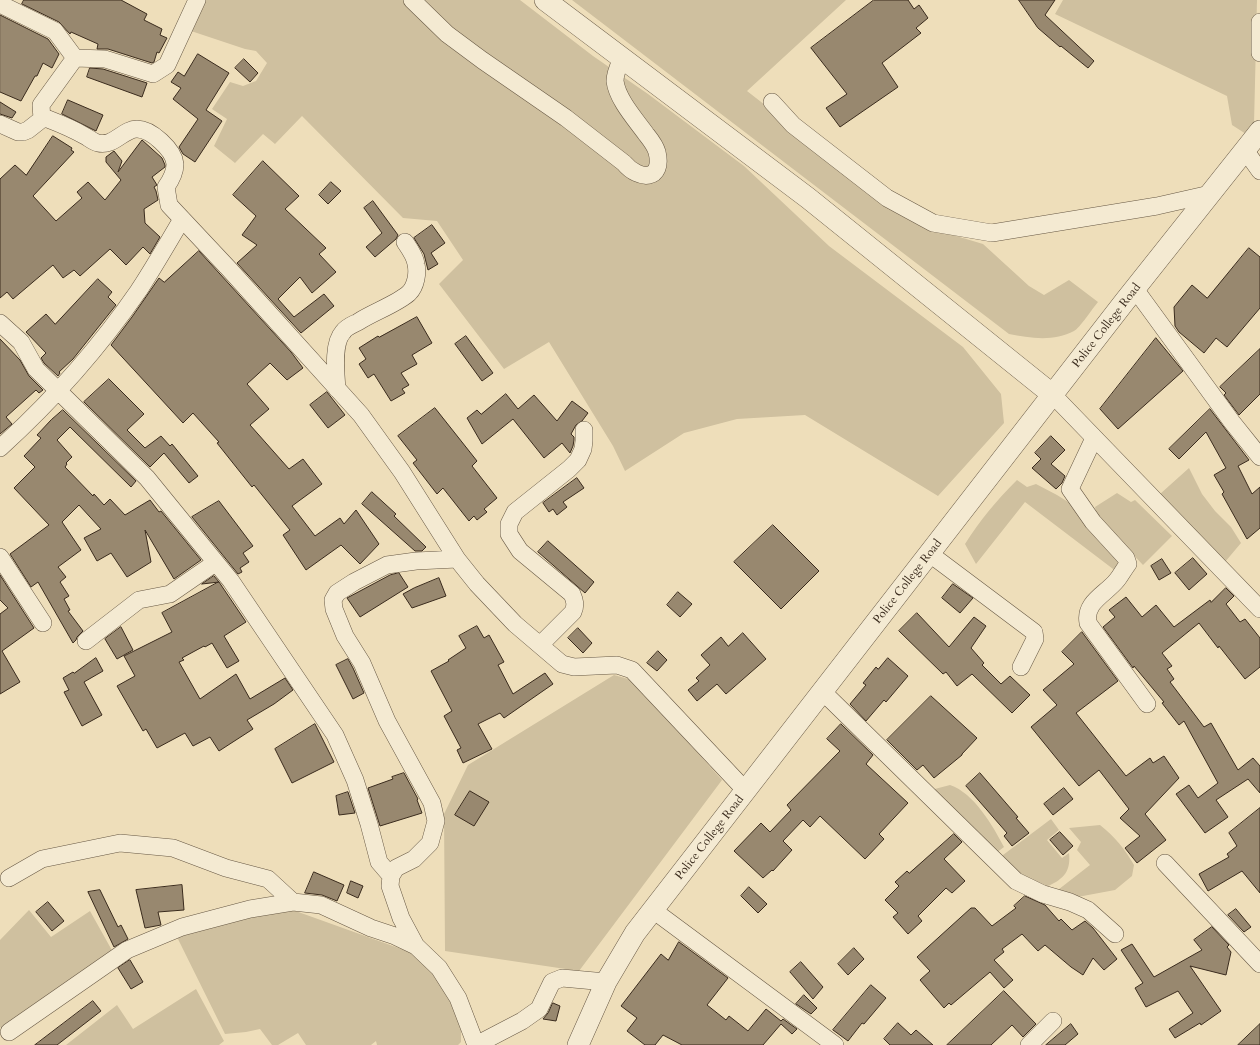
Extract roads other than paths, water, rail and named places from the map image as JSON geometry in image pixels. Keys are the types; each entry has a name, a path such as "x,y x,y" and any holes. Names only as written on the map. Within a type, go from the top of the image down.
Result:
{"street":[{"path":"75,58 105,59 153,74 167,65 197,0"},
{"path":"412,0 447,34 566,118 624,163 630,170 637,174 647,176 654,174 658,169 657,150 626,107 618,92 615,81 617,69 622,58"},
{"path":"545,0 808,198 1053,396 1260,609"},
{"path":"0,4 55,31 75,58"},
{"path":"1260,22 1260,54"},
{"path":"42,120 41,105 75,58"},
{"path":"772,102 793,125 887,198 933,223 992,233 1157,206 1210,194"},
{"path":"0,124 18,132 23,132 42,120 48,119 86,136 96,143 102,144 115,141 131,130 136,129 144,130 159,139 169,150 175,163 172,180 166,187 169,205 361,415 402,472 457,559 477,584 515,624 562,664 574,667 617,665 632,670 746,791"},
{"name":"Police College Road","path":"578,1045 606,982 653,910 1135,289 1260,132"},
{"path":"1245,150 1260,171"},
{"path":"0,448 58,391 82,364 139,289 182,219"},
{"path":"337,389 335,361 338,345 343,331 409,293 412,288 416,277 416,264 405,242"},
{"path":"1135,289 1232,422 1260,457"},
{"path":"0,323 21,342 36,369 147,478 231,581 335,735 355,780 379,862 391,876"},
{"path":"540,645 573,612 576,606 575,600 572,594 520,551 509,534 509,524 515,512 569,469 578,460 583,445 584,430"},
{"path":"1094,438 1070,489 1093,522 1126,558 1128,564 1117,580 1097,599 1090,608 1087,617 1088,624 1147,704"},
{"path":"930,554 1034,632 1035,639 1021,667"},
{"path":"0,557 43,624"},
{"path":"457,559 416,561 387,565 354,582 337,593 333,600 334,609 345,636 362,663 387,722 432,803 436,821 430,843 414,859 396,868 391,876 390,886 401,918 416,946 439,968 458,998 476,1045 522,1021 539,1008 552,982 562,978 606,982"},
{"path":"86,640 139,600 170,594 215,563"},
{"path":"823,692 1016,882 1042,894 1070,902 1088,910 1115,934"},
{"path":"9,878 42,859 120,843 174,848 226,868 268,879 293,902"},
{"path":"1165,863 1260,964"},
{"path":"9,1032 127,950 182,927 250,909 293,902 321,905 371,928 395,936 416,946"},
{"path":"653,910 835,1045"},
{"path":"1029,1045 1053,1021"}]}
